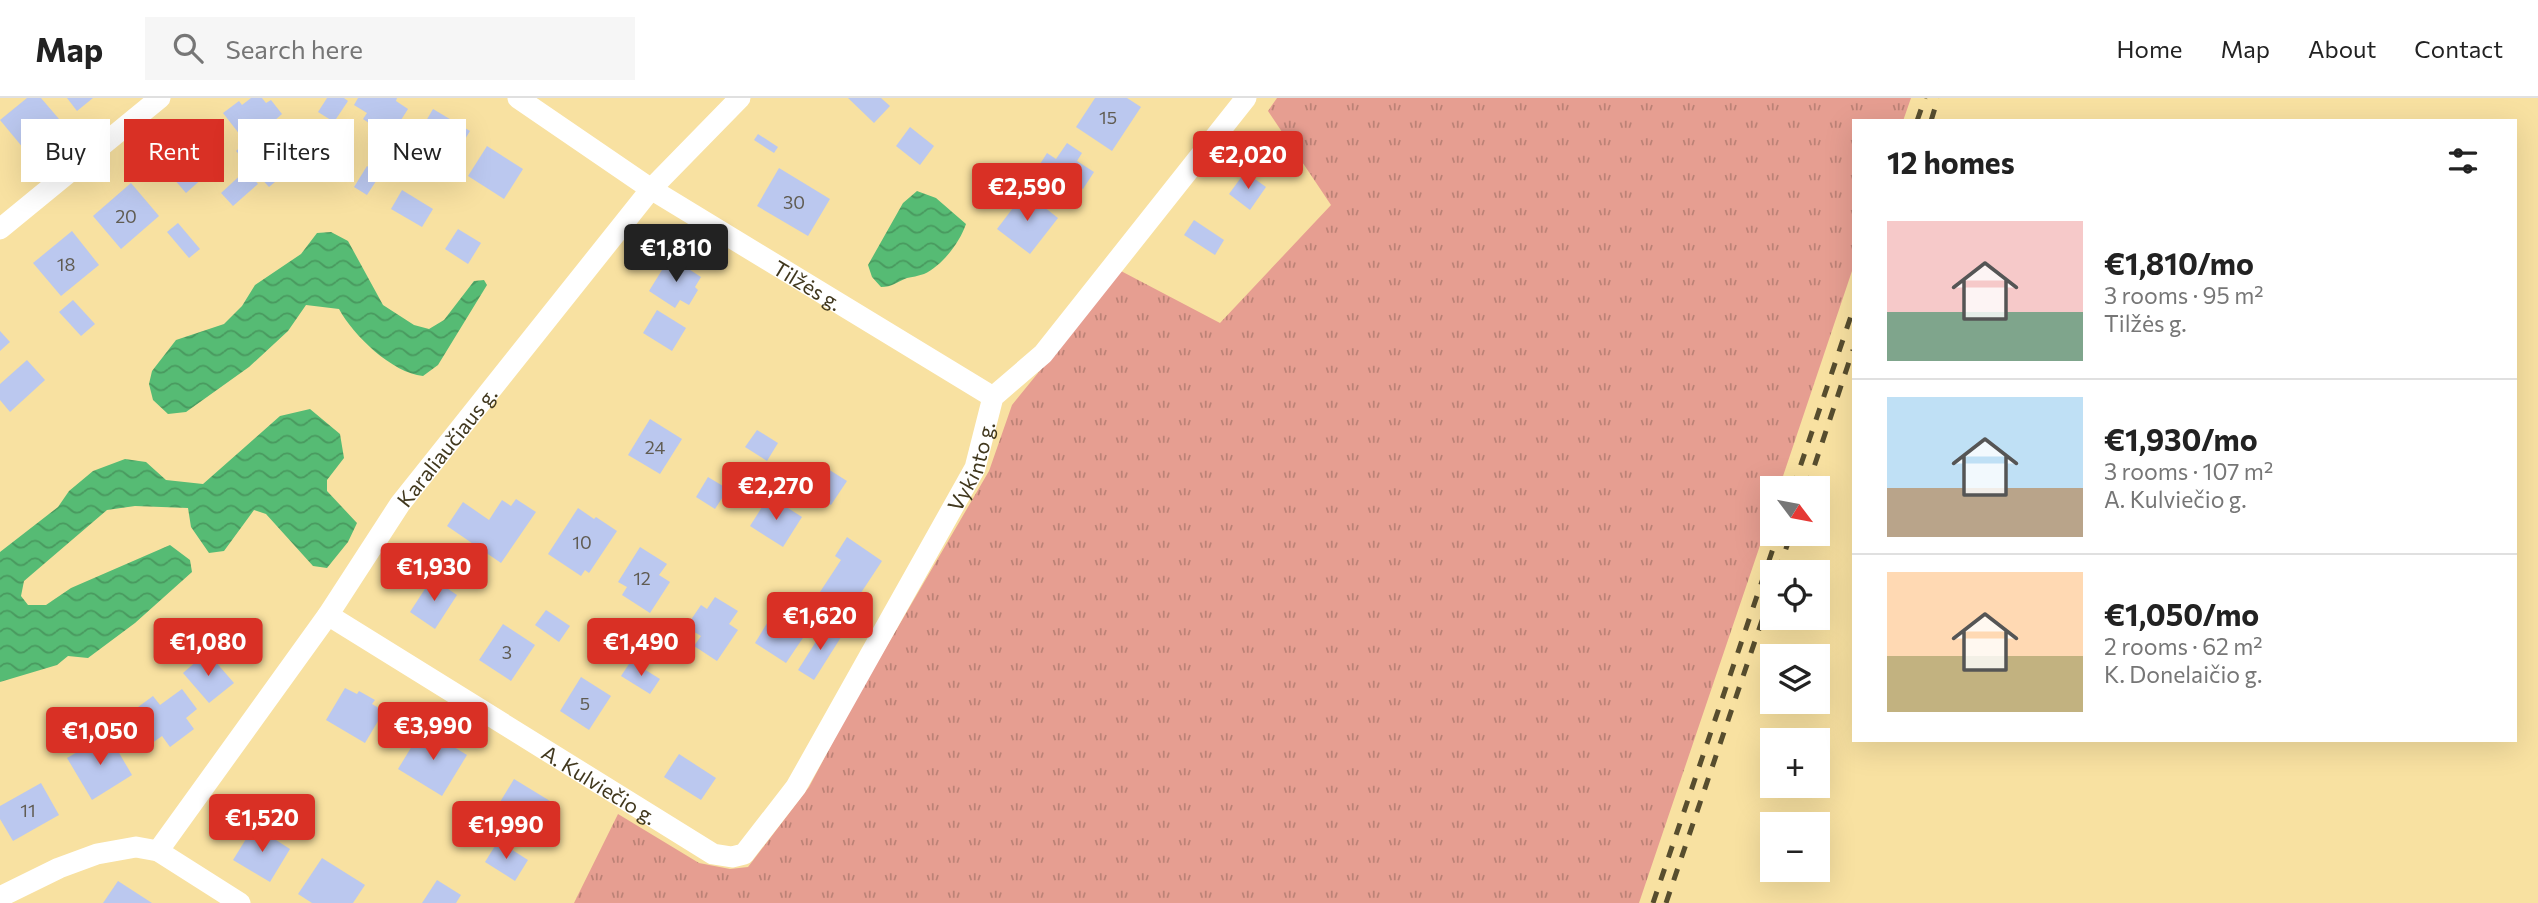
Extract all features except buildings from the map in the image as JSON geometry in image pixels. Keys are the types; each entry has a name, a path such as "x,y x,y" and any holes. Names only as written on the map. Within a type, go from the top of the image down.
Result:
{"street":[{"path":"4,216 160,98"},
{"name":"Karaliaučiaus g.","path":"158,850 328,615 400,504 651,189 740,98"},
{"name":"Vykinto g.","path":"732,857 744,854 796,787 975,468 993,397 1043,354 1246,98"},
{"name":"Tilžės g.","path":"525,100 651,189 993,397"},
{"name":"A. Kulviečio g.","path":"328,615 713,854 732,857"},
{"path":"0,897 59,868 97,854 136,848 158,850 240,903"}],"green space":[{"path":"1277,98 1911,98 1904,119 1852,119 1852,271 1783,476 1760,476 1760,545 1639,903 574,903 618,814 699,863 730,869 748,867 809,787 853,704 989,471 1012,405 1121,271 1220,323 1331,205 1268,111"}],"water":[{"path":"917,191 936,198 966,224 950,253 931,270 881,287 872,277 868,265 903,203"},
{"path":"331,232 348,241 383,305 414,325 429,329 444,320 474,281 484,280 487,285 438,365 423,376 399,368 364,341 339,309 306,305 288,331 249,367 186,412 168,414 153,400 149,384 152,371 176,340 224,324 242,306 255,285 301,254 317,233"},
{"path":"310,409 340,434 344,458 327,480 327,491 357,523 348,542 327,568 313,566 266,514 254,510 224,551 209,553 191,527 188,508 135,506 107,510 24,581 21,596 28,605 46,605 71,588 170,545 190,560 192,572 135,623 88,658 68,656 57,665 0,682 0,552 58,507 69,491 93,471 125,459 146,462 166,480 203,484 280,416"}],"railway":[{"path":"1918,119 1925,98"},
{"path":"1932,119 1938,98"},
{"path":"1797,476 1852,313"},
{"path":"1811,476 1852,353"},
{"path":"1653,903 1774,546"},
{"path":"1782,560 1787,546"},
{"path":"1666,903 1760,626"}]}
